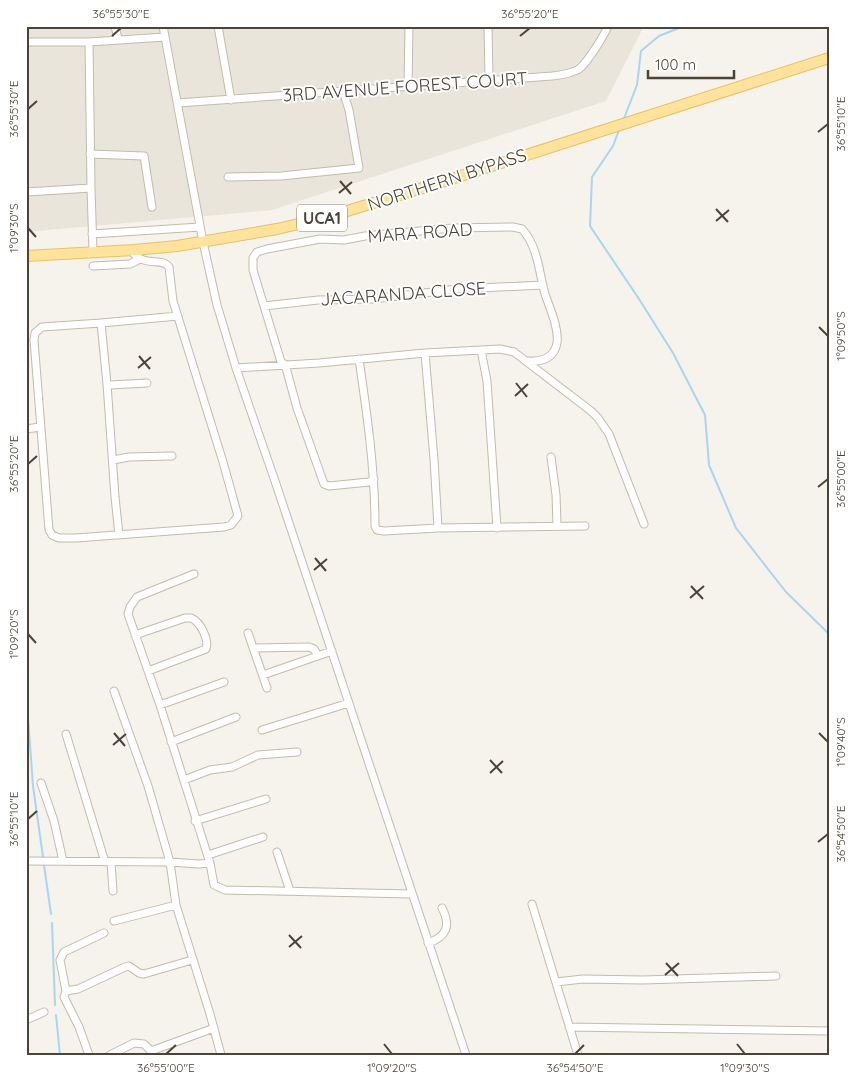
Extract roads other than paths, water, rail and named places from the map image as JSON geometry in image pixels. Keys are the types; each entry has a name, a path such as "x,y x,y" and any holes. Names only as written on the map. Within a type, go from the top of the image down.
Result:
{"main road":[{"name":"NORTHERN BYPASS","path":"26,256 93,252 137,255 277,229 324,218 608,130 829,58"}],"street":[{"path":"115,26 118,39"},
{"path":"163,26 203,242 236,368 466,1055"},
{"path":"218,26 230,100"},
{"path":"408,86 409,26"},
{"path":"488,26 489,80"},
{"name":"3RD AVENUE FOREST COURT","path":"178,103 552,76 573,72 581,68 608,26"},
{"path":"26,42 90,42 165,37"},
{"path":"90,42 90,154 93,252"},
{"path":"228,178 281,176 359,168 349,110 343,91"},
{"path":"90,154 144,156 152,207"},
{"path":"26,192 91,188"},
{"path":"92,234 200,227"},
{"name":"MARA ROAD","path":"374,479 369,482 329,486 324,484 297,408 253,270 253,258 257,252 320,239 344,240 365,236 453,228 513,227 522,229 527,235 532,245 543,285"},
{"path":"93,266 130,264 137,255 142,261 168,264 173,301 178,316 223,462 238,516 231,525 224,527 76,538 59,538 52,535 49,530 40,426 35,333 42,327 178,316"},
{"path":"527,361 538,362 548,358 557,344 556,332 543,285"},
{"name":"JACARANDA CLOSE","path":"264,306 318,300 373,299 436,291 543,285"},
{"path":"101,323 119,535"},
{"path":"481,350 487,381 497,528"},
{"path":"236,368 259,368 283,364 319,363 425,353 508,350 527,361 591,411 603,424 609,434 644,524"},
{"path":"425,353 438,528"},
{"path":"359,359 374,479 375,526 377,530 557,525 585,526"},
{"path":"107,384 147,383"},
{"path":"26,429 40,426"},
{"path":"113,460 129,457 172,456"},
{"path":"550,457 556,496 557,525"},
{"path":"194,574 136,597 128,614 184,780 195,821 209,859 214,885 225,890 412,894"},
{"path":"135,635 185,618 192,618 198,622 207,643 206,649 148,671"},
{"path":"248,633 267,688"},
{"path":"253,648 309,647 314,649 318,656"},
{"path":"263,675 332,651"},
{"path":"160,705 224,682"},
{"path":"114,691 148,786 170,862 176,905 221,1055"},
{"path":"262,730 349,703"},
{"path":"171,742 236,718"},
{"path":"66,734 108,862 113,891"},
{"path":"184,780 210,770 232,767 258,756 297,752"},
{"path":"41,783 54,821 63,861"},
{"path":"195,821 266,799"},
{"path":"26,861 199,864 263,836"},
{"path":"277,852 290,891"},
{"path":"532,904 578,1055"},
{"path":"114,922 176,905"},
{"path":"428,943 439,940 445,932 447,925 446,916 442,908"},
{"path":"89,1055 79,1027 64,997 66,991 60,960 64,952 104,933"},
{"path":"66,991 78,989 129,966 144,974 192,960"},
{"path":"556,982 583,979 776,976"},
{"path":"26,1020 44,1012"},
{"path":"569,1027 829,1031"},
{"path":"110,1055 134,1042 144,1044 151,1053 214,1028"}],"waterway":[{"path":"623,121 637,85 641,51 659,36 684,26"},
{"path":"619,130 613,146 592,177 590,226 673,353 705,415 709,465 736,528 786,592 829,634"},
{"path":"26,689 33,786 43,857"},
{"path":"44,865 51,914"},
{"path":"52,923 55,1005"},
{"path":"56,1015 60,1055"}]}
